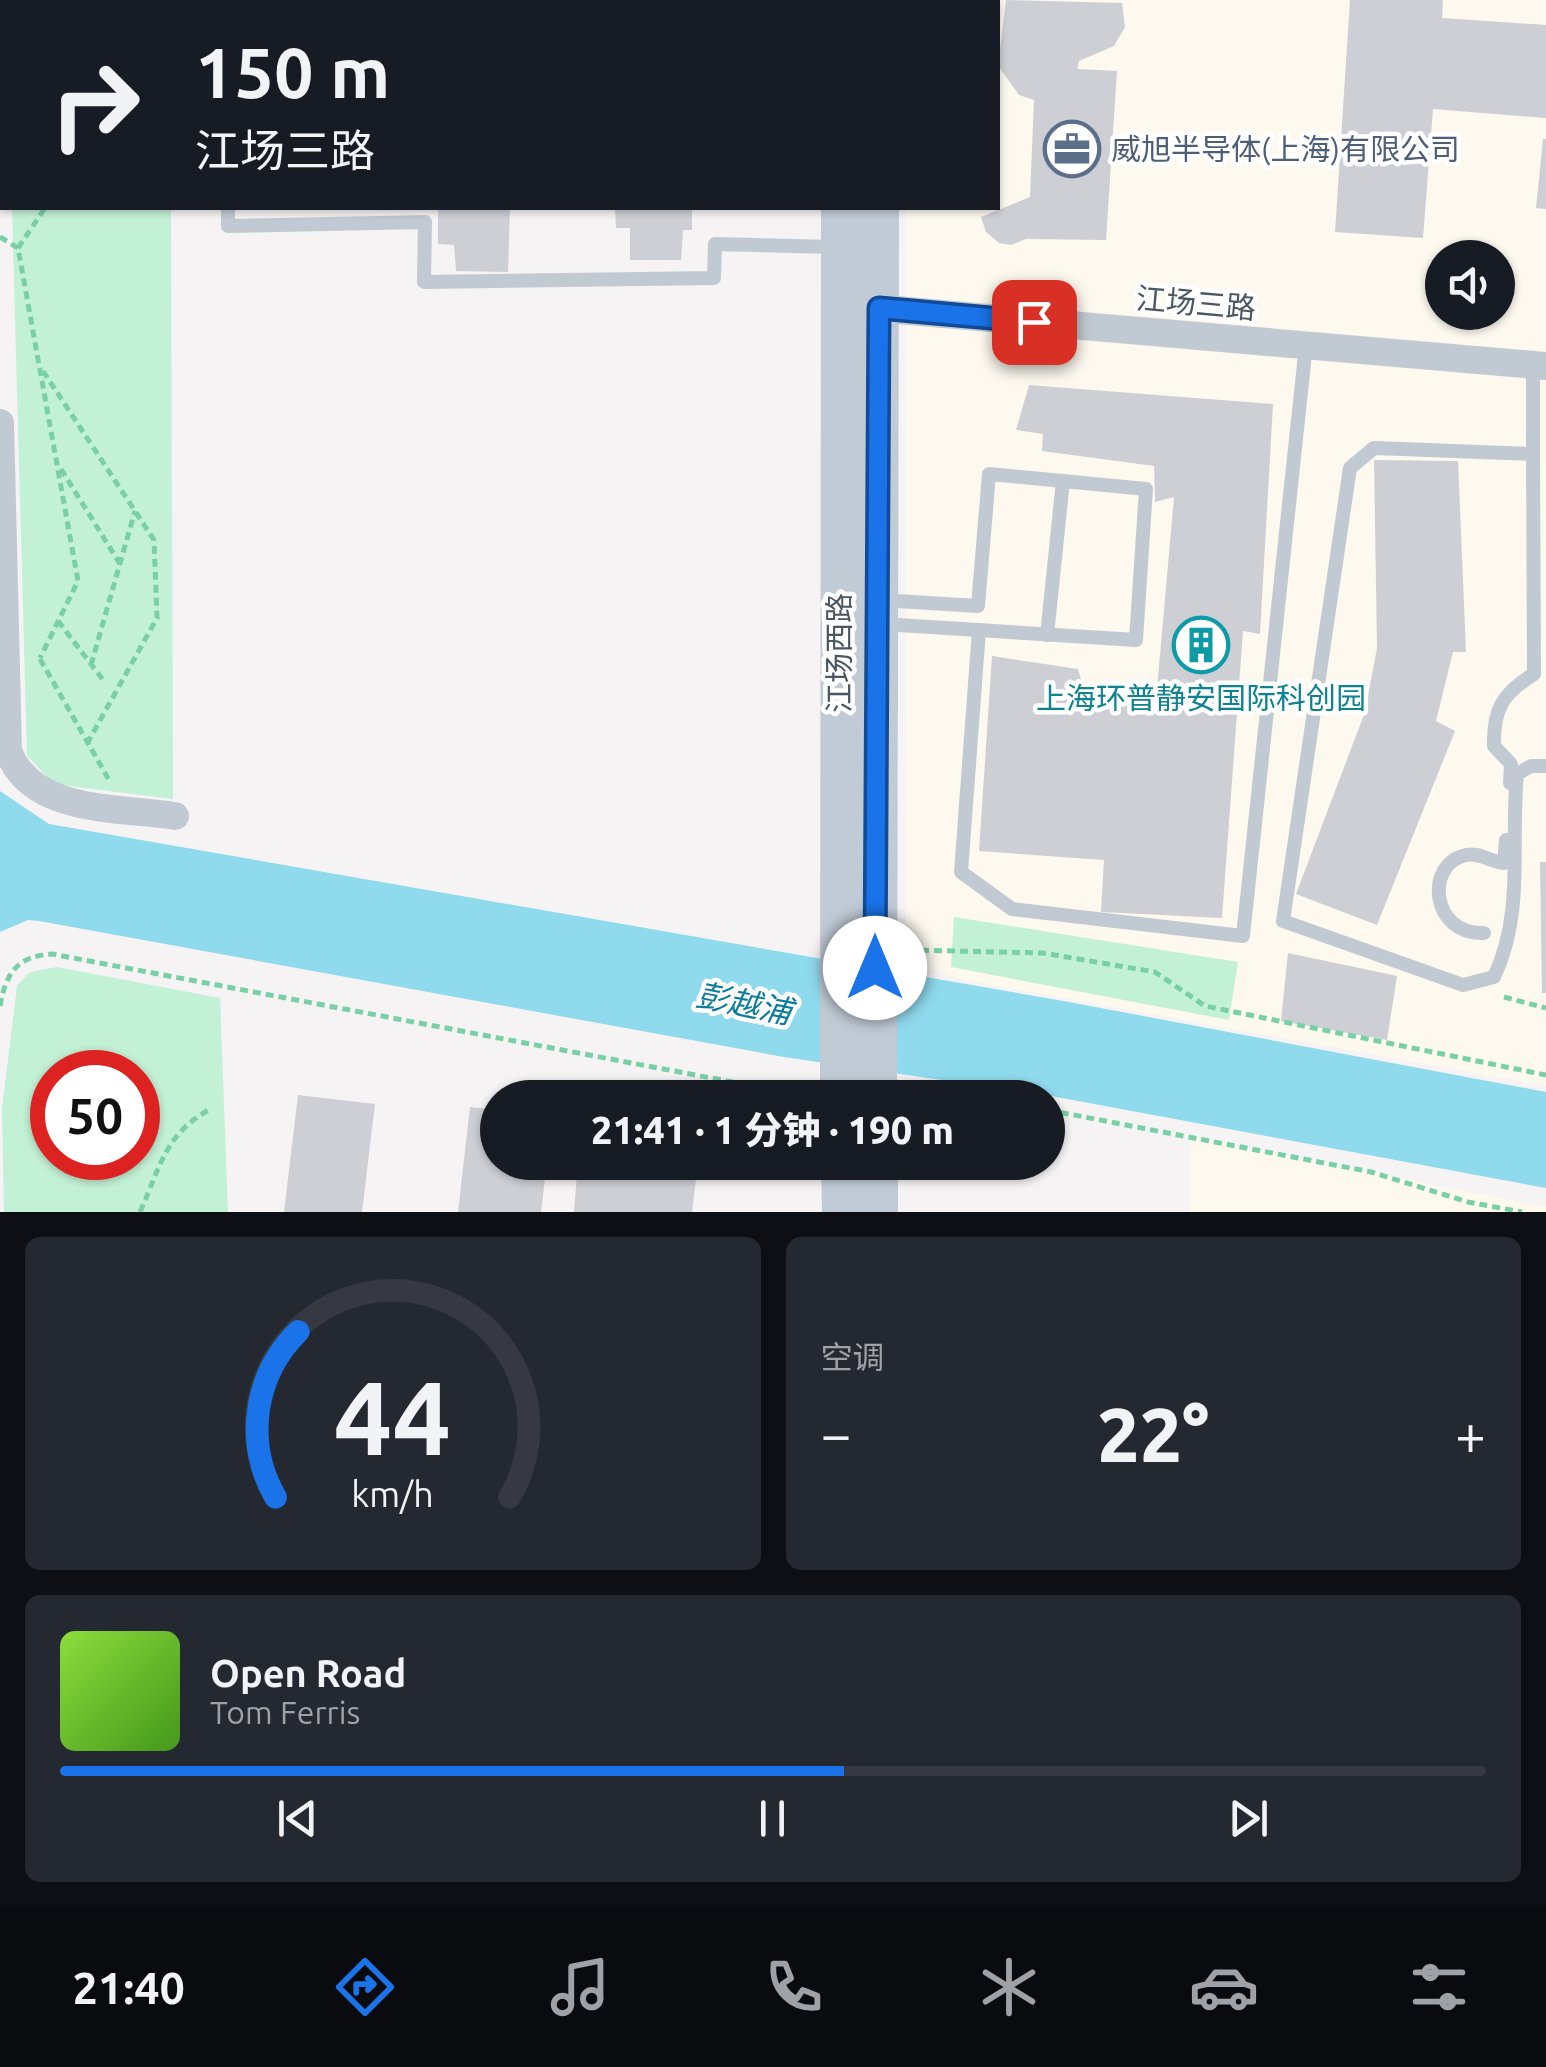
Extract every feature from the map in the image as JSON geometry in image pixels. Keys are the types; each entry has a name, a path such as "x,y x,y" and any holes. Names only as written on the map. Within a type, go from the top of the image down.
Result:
{"main road":[{"name":"江场西路","path":"875,1080 863,956 860,307 879,210"},
{"name":"江场西路","path":"841,227 860,307 876,612 863,956 843,1080"},
{"path":"841,1180 842,1212"},
{"path":"878,1180 878,1212"}],"street":[{"name":"江场三路","path":"860,307 1539,365"},
{"path":"0,423 8,750 14,768 28,785 55,798 175,816"}],"lane":[{"path":"228,210 228,226 425,222 424,282 714,278 715,244 841,227"},
{"path":"979,630 962,872 1012,910 1244,936 1306,345"},
{"path":"1538,766 1511,764 1494,746 1497,708 1509,689 1540,675 1534,454 1539,365"},
{"path":"1534,454 1374,448 1350,468 1282,921 1463,984 1494,977 1509,945 1516,895 1513,814 1517,774 1538,766"},
{"path":"989,474 1146,489 1136,640 979,630 876,612 978,606 989,474"},
{"path":"1047,634 1063,481"},
{"path":"1484,932 1451,925 1439,896 1443,872 1454,860 1478,854 1504,864 1511,764"}],"path":[{"path":"40,658 78,581 18,248 44,210"},
{"path":"0,237 18,248"},
{"path":"41,367 154,540 157,618 88,742"},
{"path":"58,464 120,564"},
{"path":"91,665 134,511"},
{"path":"58,621 104,681"},
{"path":"31,643 126,808"},
{"path":"863,956 1043,953 1155,972 1205,1006 1546,1075"},
{"path":"0,1006 12,968 30,955 52,954 722,1080"},
{"path":"140,1212 168,1143 189,1120 212,1108"},
{"path":"1065,1113 1371,1172 1468,1202 1522,1212"}],"shaded area":[{"path":"1000,0 1546,0 1546,1086 969,981 906,963 906,210 1000,210"},
{"path":"1190,1137 1546,1207 1546,1212 1190,1212"}],"green space":[{"path":"12,210 171,210 173,799 53,784 27,755"},
{"path":"954,917 1238,962 1229,1020 951,967"},
{"path":"57,967 220,998 228,1212 4,1212 2,1109 17,986 30,972"}],"water":[{"name":"彭越浦","path":"0,791 49,824 1069,1002 1546,1092 1546,1188 1065,1099 1065,1080 941,1080 784,1057 39,921 28,920 0,932"}],"building":[{"name":"威旭半导体(上海)有限公司","path":"1006,0 1122,3 1125,27 1114,46 1079,61 1077,69 1117,71 1106,240 1026,239 1011,245 999,243 986,232 981,217 1030,197 1034,100 1019,95 1000,69"},
{"path":"1350,0 1443,0 1442,18 1546,25 1546,118 1433,109 1423,238 1335,232"},
{"path":"1546,139 1546,209 1536,208"},
{"path":"438,210 510,210 508,272 456,271 454,245 438,244"},
{"path":"615,210 692,210 692,230 683,230 681,260 630,260 630,228 616,228"},
{"name":"上海环普静安国际科创园","path":"1029,385 1273,404 1260,634 1243,631 1222,918 1101,912 1104,860 979,851 992,656 1078,669 1086,697 1156,700 1174,497 1155,502 1154,466 1042,451 1043,434 1016,430"},
{"path":"1374,460 1458,461 1466,652 1453,652 1436,721 1455,731 1377,925 1296,894 1365,712 1377,648"},
{"path":"1540,862 1546,862 1546,993 1542,993"},
{"path":"1288,953 1397,976 1387,1040 1281,1021"},
{"path":"298,1095 375,1104 362,1212 284,1212"},
{"path":"470,1107 480,1108 480,1180 545,1180 541,1212 458,1212"},
{"path":"577,1180 696,1180 692,1212 574,1212"}],"place":[{"name":"威旭半导体(上海)有限公司","path":"1072,149"},
{"name":"上海环普静安国际科创园","path":"1201,645"}],"route":[{"path":"875,968 879,308 1034,322"}]}
